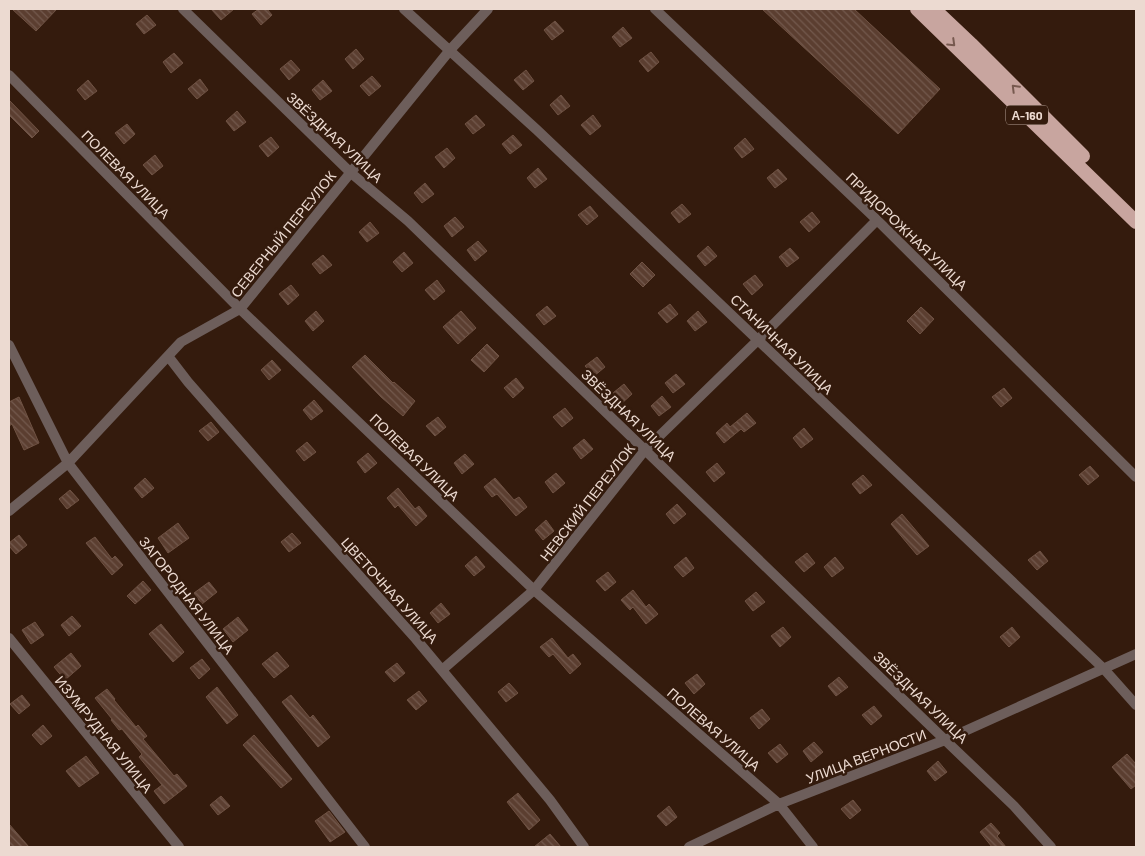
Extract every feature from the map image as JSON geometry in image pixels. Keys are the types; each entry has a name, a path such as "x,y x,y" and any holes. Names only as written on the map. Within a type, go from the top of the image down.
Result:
{"highway":[{"name":"А-160","path":"917,9 1136,222"},
{"name":"А-160","path":"934,9 1136,210"}],"street":[{"name":"ЗВЁЗДНАЯ УЛИЦА","path":"183,9 351,173 408,221 1014,806 1052,847"},
{"name":"СТАНИЧНАЯ УЛИЦА","path":"404,9 538,130 1104,669 1136,705"},
{"name":"СЕВЕРНЫЙ ПЕРЕУЛОК","path":"9,511 68,463 182,342 240,309 450,50 488,9"},
{"name":"ПРИДОРОЖНАЯ УЛИЦА","path":"655,9 877,220 1136,477"},
{"name":"ПОЛЕВАЯ УЛИЦА","path":"9,75 240,309 534,590 779,804 813,847"},
{"name":"НЕВСКИЙ ПЕРЕУЛОК","path":"442,670 534,590 645,450 877,220"},
{"name":"ЗАГОРОДНАЯ УЛИЦА","path":"9,345 68,463 365,847"},
{"name":"ЦВЕТОЧНАЯ УЛИЦА","path":"168,356 188,382 416,638 550,800 584,847"},
{"name":"ИЗУМРУДНАЯ УЛИЦА","path":"9,638 179,847"},
{"name":"УЛИЦА ВЕРНОСТИ","path":"689,847 779,804 946,740 1136,654"}],"building":[{"path":"12,9 57,9 36,31"},
{"path":"211,9 234,9 221,20"},
{"path":"259,9 267,9 272,15 261,25 252,14"},
{"path":"762,9 854,9 940,89 898,134"},
{"path":"147,15 156,25 144,34 136,24"},
{"path":"555,21 564,31 552,40 544,30"},
{"path":"623,27 632,38 620,47 612,37"},
{"path":"356,49 364,59 353,69 345,59"},
{"path":"651,52 659,62 648,72 639,61"},
{"path":"174,53 183,63 171,73 163,62"},
{"path":"291,60 300,70 289,80 280,69"},
{"path":"526,70 534,81 523,90 514,80"},
{"path":"372,76 381,86 369,96 360,86"},
{"path":"200,79 208,90 197,99 188,89"},
{"path":"88,80 97,91 85,100 77,90"},
{"path":"323,80 332,91 320,100 312,90"},
{"path":"561,95 570,106 558,115 550,105"},
{"path":"9,100 39,131 32,138 9,115"},
{"path":"237,111 246,122 234,131 226,121"},
{"path":"476,115 485,125 473,134 465,124"},
{"path":"593,115 601,126 590,135 581,125"},
{"path":"127,124 135,134 124,144 115,133"},
{"path":"513,135 522,145 510,154 502,144"},
{"path":"271,137 279,147 268,157 259,146"},
{"path":"745,138 754,149 742,158 734,148"},
{"path":"447,148 455,158 444,168 435,157"},
{"path":"155,155 163,166 152,175 143,165"},
{"path":"538,168 547,179 535,188 527,178"},
{"path":"778,169 787,179 775,188 767,178"},
{"path":"425,183 434,194 422,203 414,193"},
{"path":"682,204 691,214 679,223 671,213"},
{"path":"590,206 598,216 587,225 578,215"},
{"path":"812,212 820,222 809,232 800,222"},
{"path":"455,217 464,227 452,237 444,226"},
{"path":"370,222 379,233 367,242 359,232"},
{"path":"478,241 487,251 475,261 467,250"},
{"path":"708,246 717,256 705,266 697,256"},
{"path":"790,248 799,258 787,267 779,257"},
{"path":"404,252 413,263 402,272 393,262"},
{"path":"323,255 332,265 320,274 312,264"},
{"path":"642,262 655,275 643,287 630,274"},
{"path":"755,275 763,285 752,295 743,284"},
{"path":"437,280 445,291 434,300 425,290"},
{"path":"291,285 299,295 288,305 279,294"},
{"path":"670,304 678,314 667,323 658,313"},
{"path":"547,306 556,316 544,325 536,315"},
{"path":"921,307 934,319 920,334 907,321"},
{"path":"316,311 324,321 313,331 305,321"},
{"path":"461,311 476,328 458,344 443,327"},
{"path":"698,311 707,322 695,331 687,321"},
{"path":"487,344 499,356 484,372 471,360"},
{"path":"365,355 393,383 415,401 403,416 381,397 352,367"},
{"path":"597,357 605,367 594,376 585,366"},
{"path":"272,360 281,370 269,380 261,370"},
{"path":"676,374 685,384 673,393 665,383"},
{"path":"516,378 524,388 513,398 504,388"},
{"path":"624,384 632,394 621,404 613,393"},
{"path":"1004,388 1012,398 1001,407 992,397"},
{"path":"662,396 671,407 659,416 651,406"},
{"path":"19,397 39,443 24,450 12,424 9,426 9,402"},
{"path":"314,400 323,411 311,420 303,410"},
{"path":"565,408 573,418 562,427 553,417"},
{"path":"747,413 756,423 744,432 741,429 724,443 716,433 727,423 730,427"},
{"path":"438,417 446,427 435,436 426,426"},
{"path":"211,422 219,432 208,441 199,431"},
{"path":"804,428 813,439 801,448 793,438"},
{"path":"584,439 593,449 581,459 573,448"},
{"path":"307,442 316,452 304,461 296,451"},
{"path":"368,453 377,463 365,473 357,462"},
{"path":"465,454 474,464 462,474 454,463"},
{"path":"717,463 725,473 714,482 706,472"},
{"path":"1090,466 1099,476 1088,485 1079,475"},
{"path":"556,473 565,483 553,493 545,482"},
{"path":"863,475 872,485 860,494 852,484"},
{"path":"145,478 154,488 142,498 134,488"},
{"path":"495,478 514,500 519,497 527,507 516,516 497,494 492,497 484,487"},
{"path":"398,488 415,509 419,506 427,516 416,526 398,505 395,508 387,498"},
{"path":"70,490 79,500 67,509 59,499"},
{"path":"677,504 686,514 674,524 666,514"},
{"path":"902,514 929,546 917,555 891,524"},
{"path":"546,520 554,531 543,540 535,530"},
{"path":"178,523 189,538 168,553 158,538"},
{"path":"292,533 301,543 289,552 281,542"},
{"path":"19,535 27,545 16,554 9,546 9,543"},
{"path":"95,537 112,559 115,556 123,565 112,575 86,543"},
{"path":"1040,551 1048,561 1037,570 1028,560"},
{"path":"807,553 815,563 804,572 795,562"},
{"path":"476,556 485,567 474,576 465,566"},
{"path":"686,557 694,568 683,577 674,567"},
{"path":"835,557 844,568 832,577 824,567"},
{"path":"608,572 616,582 605,591 596,581"},
{"path":"143,581 151,590 135,604 127,596"},
{"path":"209,582 217,592 202,604 194,593"},
{"path":"633,590 646,607 649,604 658,614 646,624 633,607 630,610 621,600"},
{"path":"756,592 765,602 753,611 745,601"},
{"path":"441,603 450,614 438,623 430,613"},
{"path":"72,616 81,626 69,636 61,625"},
{"path":"238,617 248,630 233,642 223,629"},
{"path":"35,622 44,635 31,644 22,630"},
{"path":"161,624 184,652 173,662 149,634"},
{"path":"783,627 791,637 780,647 771,636"},
{"path":"1012,627 1020,637 1009,647 1000,637"},
{"path":"552,638 568,658 573,654 581,664 570,674 553,654 549,657 540,647"},
{"path":"277,652 289,666 274,678 262,664"},
{"path":"71,653 81,666 65,680 54,667"},
{"path":"202,659 210,669 199,679 190,668"},
{"path":"397,663 405,673 394,682 385,672"},
{"path":"697,674 705,684 694,694 685,683"},
{"path":"839,677 848,687 836,696 828,686"},
{"path":"509,683 518,693 506,702 498,692"},
{"path":"217,687 238,715 227,724 206,697"},
{"path":"107,689 136,727 138,725 147,736 143,739 174,776 177,774 187,786 164,804 154,791 162,785 139,757 142,754 122,729 119,730 95,698"},
{"path":"419,691 427,701 416,710 407,700"},
{"path":"22,695 30,705 19,714 10,704"},
{"path":"291,695 310,718 313,715 330,737 318,747 282,702"},
{"path":"874,706 882,716 871,725 862,715"},
{"path":"762,709 770,719 759,729 750,718"},
{"path":"43,725 52,736 41,745 32,735"},
{"path":"254,735 292,779 281,788 243,745"},
{"path":"814,742 823,752 811,762 803,751"},
{"path":"780,744 788,754 777,763 768,753"},
{"path":"1127,754 1136,764 1136,785 1131,789 1112,767"},
{"path":"86,756 99,773 79,787 66,771"},
{"path":"938,761 947,772 935,781 927,771"},
{"path":"518,793 540,820 529,830 507,802"},
{"path":"221,796 230,806 218,815 210,805"},
{"path":"853,800 861,810 850,819 841,809"},
{"path":"669,806 677,817 666,826 657,816"},
{"path":"329,811 345,832 330,842 315,821"},
{"path":"991,823 1000,833 997,836 1006,847 992,847 980,832"},
{"path":"9,824 29,847 9,847"},
{"path":"550,834 561,847 534,847"}]}
